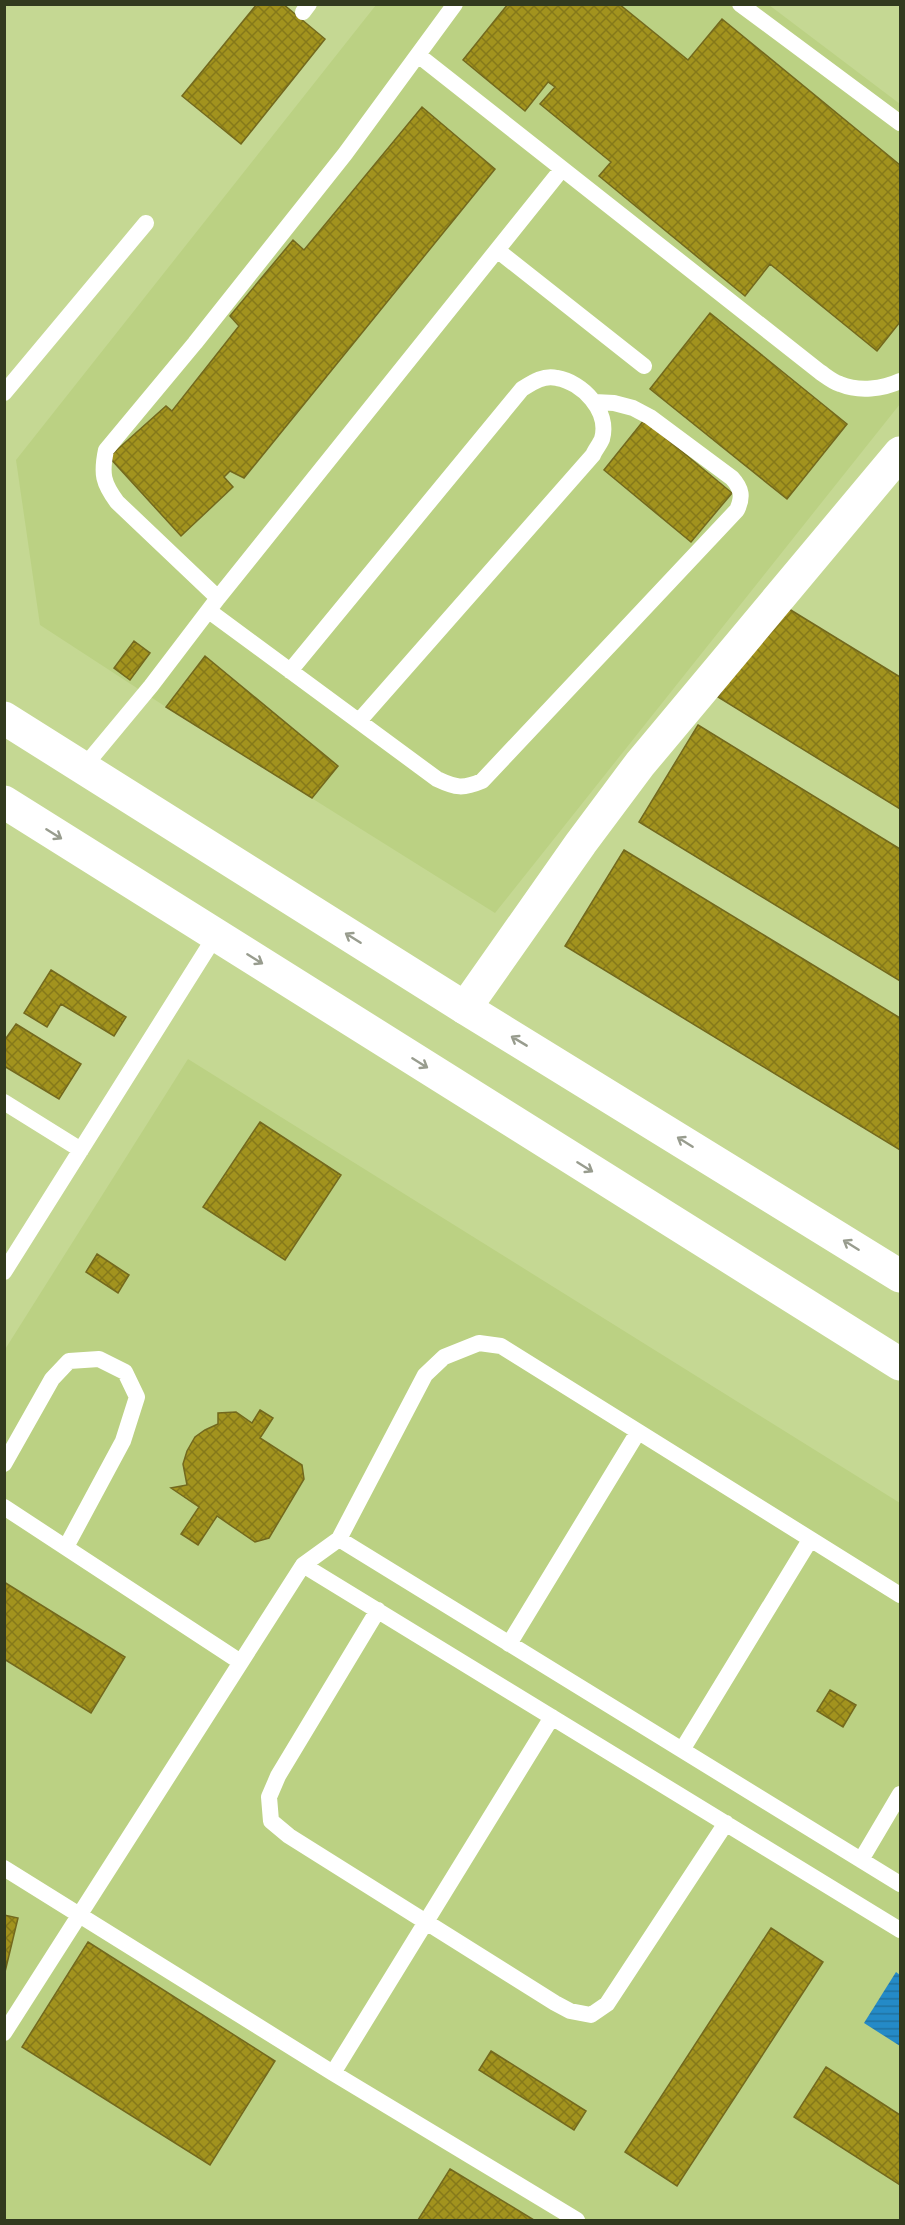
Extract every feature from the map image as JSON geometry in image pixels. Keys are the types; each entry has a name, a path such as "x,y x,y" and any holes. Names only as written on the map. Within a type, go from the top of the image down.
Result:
{"main road":[{"path":"465,1008 640,764 900,453"},
{"path":"6,716 82,769 465,1008 897,1267"},
{"path":"4,802 900,1364"}],"lane":[{"path":"455,4 345,154 106,450 102,469 106,487 117,502 214,605 290,671 437,779 451,786 467,787 482,781 737,510 742,500 740,487 732,478 650,417 633,408 614,403 594,402"},
{"path":"740,4 900,123"},
{"path":"418,55 820,372 840,384 865,389 888,386 900,381"},
{"path":"82,769 151,686 562,169"},
{"path":"4,393 146,222"},
{"path":"497,250 644,366"},
{"path":"290,671 522,389 537,379 556,377 573,384 594,402 602,419 602,438 593,455 359,721"},
{"path":"4,1272 216,935"},
{"path":"4,1102 81,1150"},
{"path":"4,2033 303,1564 339,1539 425,1375 444,1357 479,1343 501,1346 900,1595"},
{"path":"4,1464 52,1379 69,1361 99,1359 125,1372 137,1397 123,1441 66,1547"},
{"path":"509,1644 638,1432"},
{"path":"4,1507 239,1662"},
{"path":"339,1539 900,1884"},
{"path":"682,1750 810,1540"},
{"path":"303,1564 900,1930"},
{"path":"378,1610 278,1776 269,1797 271,1821 289,1836 570,2011 591,2015 607,2004 726,1823"},
{"path":"333,2073 552,1717"},
{"path":"861,1860 900,1794"},
{"path":"4,1868 333,2073 577,2220"}],"shaded area":[{"path":"376,5 769,5 900,104 900,404 495,913 166,707 40,625 16,460"},
{"path":"188,1059 900,1503 900,2220 5,2220 4,1351"}],"water":[{"path":"896,1972 900,1975 900,2046 864,2023"}],"building":[{"path":"257,4 283,4 325,39 241,144 182,96"},
{"path":"508,4 619,4 688,60 722,19 900,165 900,322 877,351 770,264 745,296 599,176 611,162 540,104 555,87 548,82 525,111 463,60"},
{"path":"422,107 495,169 244,478 230,471 224,477 233,487 181,536 109,457 166,406 172,411 239,326 230,316 293,240 304,250"},
{"path":"710,313 847,424 787,499 650,389"},
{"path":"644,420 732,493 691,542 604,470"},
{"path":"776,601 900,677 900,809 718,697"},
{"path":"134,641 150,653 130,680 114,668"},
{"path":"205,656 338,766 312,798 166,707"},
{"path":"698,725 900,849 900,981 639,822"},
{"path":"624,850 900,1018 900,1150 565,946"},
{"path":"51,970 126,1017 114,1036 61,1004 47,1027 24,1013"},
{"path":"16,1024 81,1064 59,1099 4,1066 4,1041"},
{"path":"260,1122 341,1175 285,1260 203,1207"},
{"path":"97,1254 129,1275 118,1293 86,1272"},
{"path":"260,1410 273,1418 260,1438 302,1465 304,1479 269,1538 255,1542 217,1516 198,1545 181,1534 199,1507 171,1488 187,1485 183,1464 187,1451 195,1437 218,1424 218,1413 236,1412 252,1423"},
{"path":"4,1582 125,1657 91,1713 4,1659"},
{"path":"830,1690 856,1705 843,1727 817,1711"},
{"path":"4,1915 18,1918 4,1976"},
{"path":"771,1928 823,1962 677,2186 625,2152"},
{"path":"88,1942 275,2061 210,2165 22,2047"},
{"path":"491,2051 586,2111 574,2130 479,2070"},
{"path":"826,2067 900,2115 900,2185 794,2117"},
{"path":"450,2169 534,2220 418,2220"}]}
